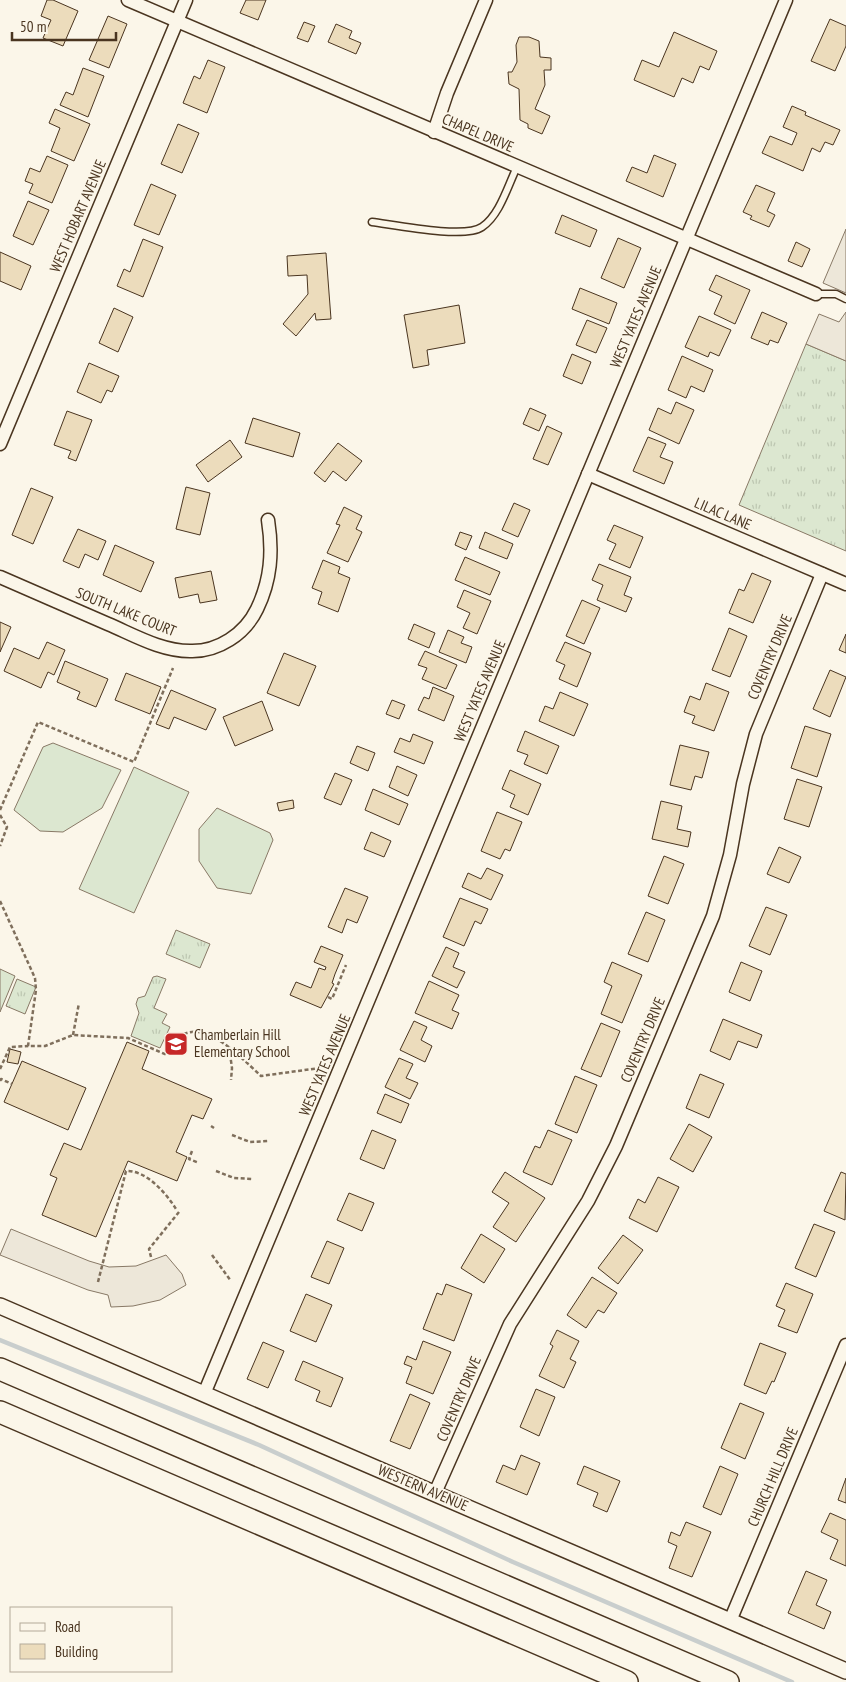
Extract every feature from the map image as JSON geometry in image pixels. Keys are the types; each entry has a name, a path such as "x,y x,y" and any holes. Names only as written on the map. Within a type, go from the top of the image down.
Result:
{"highway":[{"path":"0,1368 728,1682"},
{"path":"0,1412 627,1682"}],"street":[{"name":"CHAPEL DRIVE","path":"128,0 816,294"},
{"name":"WEST HOBART AVENUE","path":"0,444 186,0"},
{"path":"434,132 447,93 486,0"},
{"name":"WEST YATES AVENUE","path":"204,1394 786,0"},
{"name":"LILAC LANE","path":"588,474 846,584"},
{"name":"SOUTH LAKE COURT","path":"0,577 151,642 181,651 202,650 231,638 254,616 264,595 270,571 268,520"},
{"name":"COVENTRY DRIVE","path":"435,1493 510,1324 599,1184 713,916 730,855 743,784 756,734 822,574"},
{"name":"WESTERN AVENUE","path":"0,1306 846,1671"},
{"name":"CHURCH HILL DRIVE","path":"730,1621 846,1345"}],"lane":[{"path":"372,222 453,232 482,227 493,215 517,167"},
{"path":"816,294 836,294 846,298"}],"path":[{"path":"0,810 38,722 134,762 173,668"},
{"path":"0,815 7,827 0,846"},
{"path":"0,901 35,978 36,990 28,1046"},
{"path":"328,997 332,998 346,965"},
{"path":"74,1035 79,1003"},
{"path":"0,1069 10,1047 45,1046 74,1035 128,1038 166,1055 172,1043 186,1034 201,1031 221,1040 261,1076 320,1068"},
{"path":"229,1047 232,1068 231,1080"},
{"path":"0,1081 1,1079 12,1084"},
{"path":"232,1135 250,1142 268,1141"},
{"path":"192,1151 189,1159 199,1163"},
{"path":"98,1282 126,1171 136,1170 145,1176 171,1201 177,1210 149,1249 151,1256"},
{"path":"216,1171 234,1178 252,1179"},
{"path":"212,1256 231,1281"}],"green space":[{"path":"806,344 846,361 846,551 739,505"},
{"path":"53,743 121,770 102,808 63,832 40,831 14,810 43,747"},
{"path":"134,767 189,792 134,913 79,889"},
{"path":"217,808 270,833 273,840 251,894 217,888 199,861 199,829"},
{"path":"176,930 210,944 200,968 166,954"},
{"path":"0,969 15,976 0,1012"},
{"path":"157,976 166,979 154,1008 167,1014 162,1023 170,1027 160,1048 131,1036 139,1013 136,1004 138,998 145,996 153,977"},
{"path":"17,979 36,987 25,1014 6,1006"}],"shaded area":[{"path":"846,229 846,293 823,283"},
{"path":"846,312 846,361 806,344 819,314 839,322"},
{"path":"11,1229 89,1261 109,1267 136,1266 166,1255 182,1274 186,1285 160,1300 133,1306 111,1307 108,1295 88,1290 0,1255"}],"building":[{"path":"47,0 53,0 78,11 63,46 43,38 51,20 41,16"},
{"path":"246,0 266,0 258,20 240,13"},
{"path":"108,16 127,24 109,68 89,60"},
{"path":"830,19 846,26 846,46 835,71 811,61"},
{"path":"304,22 315,26 308,42 297,38"},
{"path":"336,24 352,31 349,38 361,43 356,54 328,42"},
{"path":"674,32 717,51 709,70 700,66 693,83 682,78 674,97 634,80 642,60 659,67"},
{"path":"519,37 529,37 539,41 540,57 551,58 551,70 544,70 545,85 535,109 550,116 542,134 528,128 528,124 520,120 519,89 509,84 508,72 512,72 517,62 516,45"},
{"path":"208,60 225,67 207,113 183,103 194,76 200,79"},
{"path":"83,68 104,76 88,117 60,105 66,92 73,95"},
{"path":"792,106 806,112 805,115 840,130 833,145 825,142 820,152 812,148 803,171 762,153 770,136 792,145 797,133 783,127"},
{"path":"55,109 90,124 74,161 51,151 60,128 49,123"},
{"path":"178,124 199,133 182,173 161,164"},
{"path":"654,155 676,164 663,197 626,181 632,167 647,173"},
{"path":"47,156 68,165 52,203 29,193 33,184 25,181 30,168 40,172"},
{"path":"151,184 176,195 159,235 134,225"},
{"path":"756,185 775,193 767,211 775,215 769,227 750,219 752,216 743,212"},
{"path":"28,201 49,210 33,245 13,236"},
{"path":"562,215 597,230 590,247 555,233"},
{"path":"618,238 641,248 624,288 601,278"},
{"path":"143,239 163,247 143,297 117,286 124,269 130,272"},
{"path":"796,242 810,249 802,267 788,261"},
{"path":"0,252 31,266 21,290 0,281"},
{"path":"326,253 331,319 316,320 315,313 296,336 283,324 308,294 307,275 288,276 287,256"},
{"path":"716,275 750,290 735,324 714,314 722,296 709,290"},
{"path":"580,288 617,303 609,324 572,309"},
{"path":"459,305 465,343 427,350 429,365 413,368 404,315"},
{"path":"114,308 133,317 118,352 99,343"},
{"path":"762,312 787,323 778,343 770,340 768,345 751,338"},
{"path":"699,316 731,330 719,356 710,352 708,357 685,347"},
{"path":"587,320 607,328 596,353 576,345"},
{"path":"572,354 591,362 582,384 563,376"},
{"path":"682,356 713,370 704,392 691,386 686,398 668,390"},
{"path":"89,363 119,376 112,392 107,390 101,403 77,392"},
{"path":"676,402 694,410 679,444 649,430 658,408 671,414"},
{"path":"530,408 546,415 539,431 523,424"},
{"path":"67,411 92,420 76,461 68,458 71,451 54,445"},
{"path":"253,418 300,433 293,457 245,443"},
{"path":"547,426 562,433 548,465 533,459"},
{"path":"648,437 666,444 660,457 673,462 664,484 633,471"},
{"path":"230,440 242,457 208,482 196,465"},
{"path":"338,443 362,461 346,481 333,471 325,482 314,473"},
{"path":"186,487 210,493 200,535 176,529"},
{"path":"31,488 53,497 33,544 12,535"},
{"path":"514,503 530,510 518,537 502,530"},
{"path":"344,507 362,516 356,529 362,532 348,562 327,553 340,525 336,524"},
{"path":"614,525 643,537 630,568 609,559 616,544 607,540"},
{"path":"78,529 106,541 98,560 85,554 79,568 63,561"},
{"path":"460,532 472,536 466,550 455,545"},
{"path":"485,532 513,544 507,559 479,548"},
{"path":"115,545 154,562 141,592 103,575"},
{"path":"465,557 500,572 490,595 455,580"},
{"path":"323,560 340,567 338,573 350,578 338,612 318,604 322,592 312,588"},
{"path":"599,564 631,577 624,595 632,598 626,612 597,600 603,585 592,580"},
{"path":"211,571 217,600 200,603 198,594 179,598 175,578"},
{"path":"752,573 771,581 753,623 729,613 739,589 744,591"},
{"path":"464,590 491,601 477,634 463,628 470,613 457,607"},
{"path":"582,600 600,608 584,644 566,636"},
{"path":"0,622 11,627 0,652"},
{"path":"414,624 435,633 429,648 408,639"},
{"path":"729,628 747,636 730,677 712,670"},
{"path":"448,630 464,637 461,643 472,647 466,663 439,652"},
{"path":"846,634 846,653 839,650"},
{"path":"47,642 65,650 54,675 48,672 41,688 4,671 14,648 39,659"},
{"path":"565,642 591,653 577,687 559,679 565,665 556,661"},
{"path":"425,651 457,665 446,689 422,679 427,668 418,665"},
{"path":"284,653 316,666 299,706 267,693"},
{"path":"65,661 108,679 96,707 77,699 80,692 57,682"},
{"path":"830,670 846,677 830,717 813,709"},
{"path":"126,673 161,687 150,714 115,700"},
{"path":"706,683 729,692 714,731 692,723 695,716 684,712 690,696 700,700"},
{"path":"433,687 454,696 444,721 418,710 424,697 429,699"},
{"path":"171,690 216,709 206,730 174,717 169,729 156,724"},
{"path":"560,692 588,704 574,736 539,721 545,706 553,709"},
{"path":"392,700 405,705 399,719 386,714"},
{"path":"262,701 273,730 235,746 223,717"},
{"path":"805,726 831,734 817,777 791,768"},
{"path":"525,731 559,746 547,774 524,764 528,755 517,751"},
{"path":"413,734 433,742 424,764 394,752 400,738 410,742"},
{"path":"680,745 709,752 702,778 695,776 691,790 670,785"},
{"path":"357,746 375,753 368,771 350,763"},
{"path":"397,766 417,775 408,796 389,787"},
{"path":"510,770 541,784 528,815 510,807 515,795 502,789"},
{"path":"335,773 352,780 341,805 324,798"},
{"path":"797,779 822,787 809,827 784,819"},
{"path":"373,789 408,804 399,825 365,810"},
{"path":"293,800 294,808 279,811 277,803"},
{"path":"661,801 682,806 677,829 691,832 688,847 652,839"},
{"path":"497,812 522,822 510,851 505,849 500,859 481,851"},
{"path":"371,832 391,841 384,857 364,849"},
{"path":"779,847 801,857 789,883 767,874"},
{"path":"664,856 684,864 668,904 648,896"},
{"path":"487,868 503,875 491,900 462,887 468,873 481,879"},
{"path":"345,888 368,897 357,923 347,919 342,933 328,927"},
{"path":"460,898 488,909 481,924 475,921 464,946 443,937"},
{"path":"766,907 787,915 770,955 749,946"},
{"path":"646,912 665,920 648,962 628,954"},
{"path":"321,946 343,955 332,983 334,984 321,1008 290,995 296,982 311,988 319,968 325,970 326,967 314,962"},
{"path":"446,947 459,953 453,967 465,972 457,988 432,976"},
{"path":"612,962 642,975 622,1023 601,1014 612,986 604,982"},
{"path":"741,962 762,971 750,1001 729,992"},
{"path":"429,981 459,995 452,1010 459,1013 452,1029 415,1013"},
{"path":"723,1019 762,1035 757,1048 738,1041 730,1060 710,1051"},
{"path":"414,1021 427,1027 421,1040 432,1046 425,1062 400,1050"},
{"path":"601,1023 620,1031 601,1077 581,1069"},
{"path":"127,1042 149,1051 142,1069 212,1099 203,1119 192,1115 176,1152 187,1157 177,1181 128,1161 96,1237 42,1215 57,1178 50,1175 64,1143 81,1150"},
{"path":"10,1049 21,1052 18,1064 7,1062"},
{"path":"399,1058 413,1064 406,1078 418,1083 410,1099 385,1087"},
{"path":"22,1061 86,1088 68,1130 4,1102"},
{"path":"700,1074 724,1084 709,1118 686,1108"},
{"path":"575,1076 597,1085 577,1133 555,1124"},
{"path":"385,1094 409,1104 401,1123 377,1113"},
{"path":"689,1124 712,1137 693,1172 670,1159"},
{"path":"372,1130 396,1140 384,1169 360,1159"},
{"path":"548,1130 572,1140 552,1185 523,1172 535,1146 540,1148"},
{"path":"505,1172 545,1198 516,1242 493,1227 509,1203 492,1192"},
{"path":"841,1172 846,1174 845,1220 824,1211"},
{"path":"658,1177 679,1187 657,1232 629,1218 638,1199 645,1203"},
{"path":"349,1193 374,1203 362,1231 337,1220"},
{"path":"814,1224 835,1232 816,1277 795,1268"},
{"path":"481,1234 505,1249 484,1283 461,1268"},
{"path":"623,1235 643,1250 618,1284 598,1268"},
{"path":"327,1241 344,1248 329,1284 311,1277"},
{"path":"592,1277 617,1293 604,1313 598,1310 586,1328 567,1315"},
{"path":"786,1283 813,1294 797,1333 778,1326 785,1310 776,1306"},
{"path":"446,1284 472,1294 454,1341 423,1329 437,1293 442,1295"},
{"path":"306,1294 332,1305 316,1342 290,1331"},
{"path":"557,1330 579,1341 570,1359 576,1362 564,1388 539,1376 553,1346 550,1344"},
{"path":"423,1341 451,1352 433,1394 406,1383 412,1367 404,1364 407,1356 416,1360"},
{"path":"263,1342 284,1351 268,1388 247,1379"},
{"path":"760,1343 786,1353 774,1382 772,1381 766,1394 744,1385"},
{"path":"303,1361 343,1378 331,1407 316,1401 320,1391 295,1380"},
{"path":"536,1389 555,1397 539,1436 520,1427"},
{"path":"410,1394 430,1403 410,1449 390,1441"},
{"path":"740,1403 764,1413 745,1459 721,1448"},
{"path":"521,1455 540,1463 527,1495 496,1482 503,1465 515,1470"},
{"path":"584,1466 620,1481 607,1512 593,1506 598,1493 577,1484"},
{"path":"720,1466 738,1474 721,1515 703,1507"},
{"path":"846,1478 846,1503 838,1500"},
{"path":"830,1513 846,1520 846,1566 830,1559 838,1540 821,1532"},
{"path":"686,1522 711,1532 692,1577 669,1568 677,1546 668,1542 671,1532 680,1536"},
{"path":"806,1571 827,1580 816,1605 831,1612 824,1629 788,1613"}],"waterway":[{"path":"0,1340 259,1445 513,1562 792,1682"}],"place":[{"name":"Chamberlain Hill Elementary School","path":"176,1044"}]}
